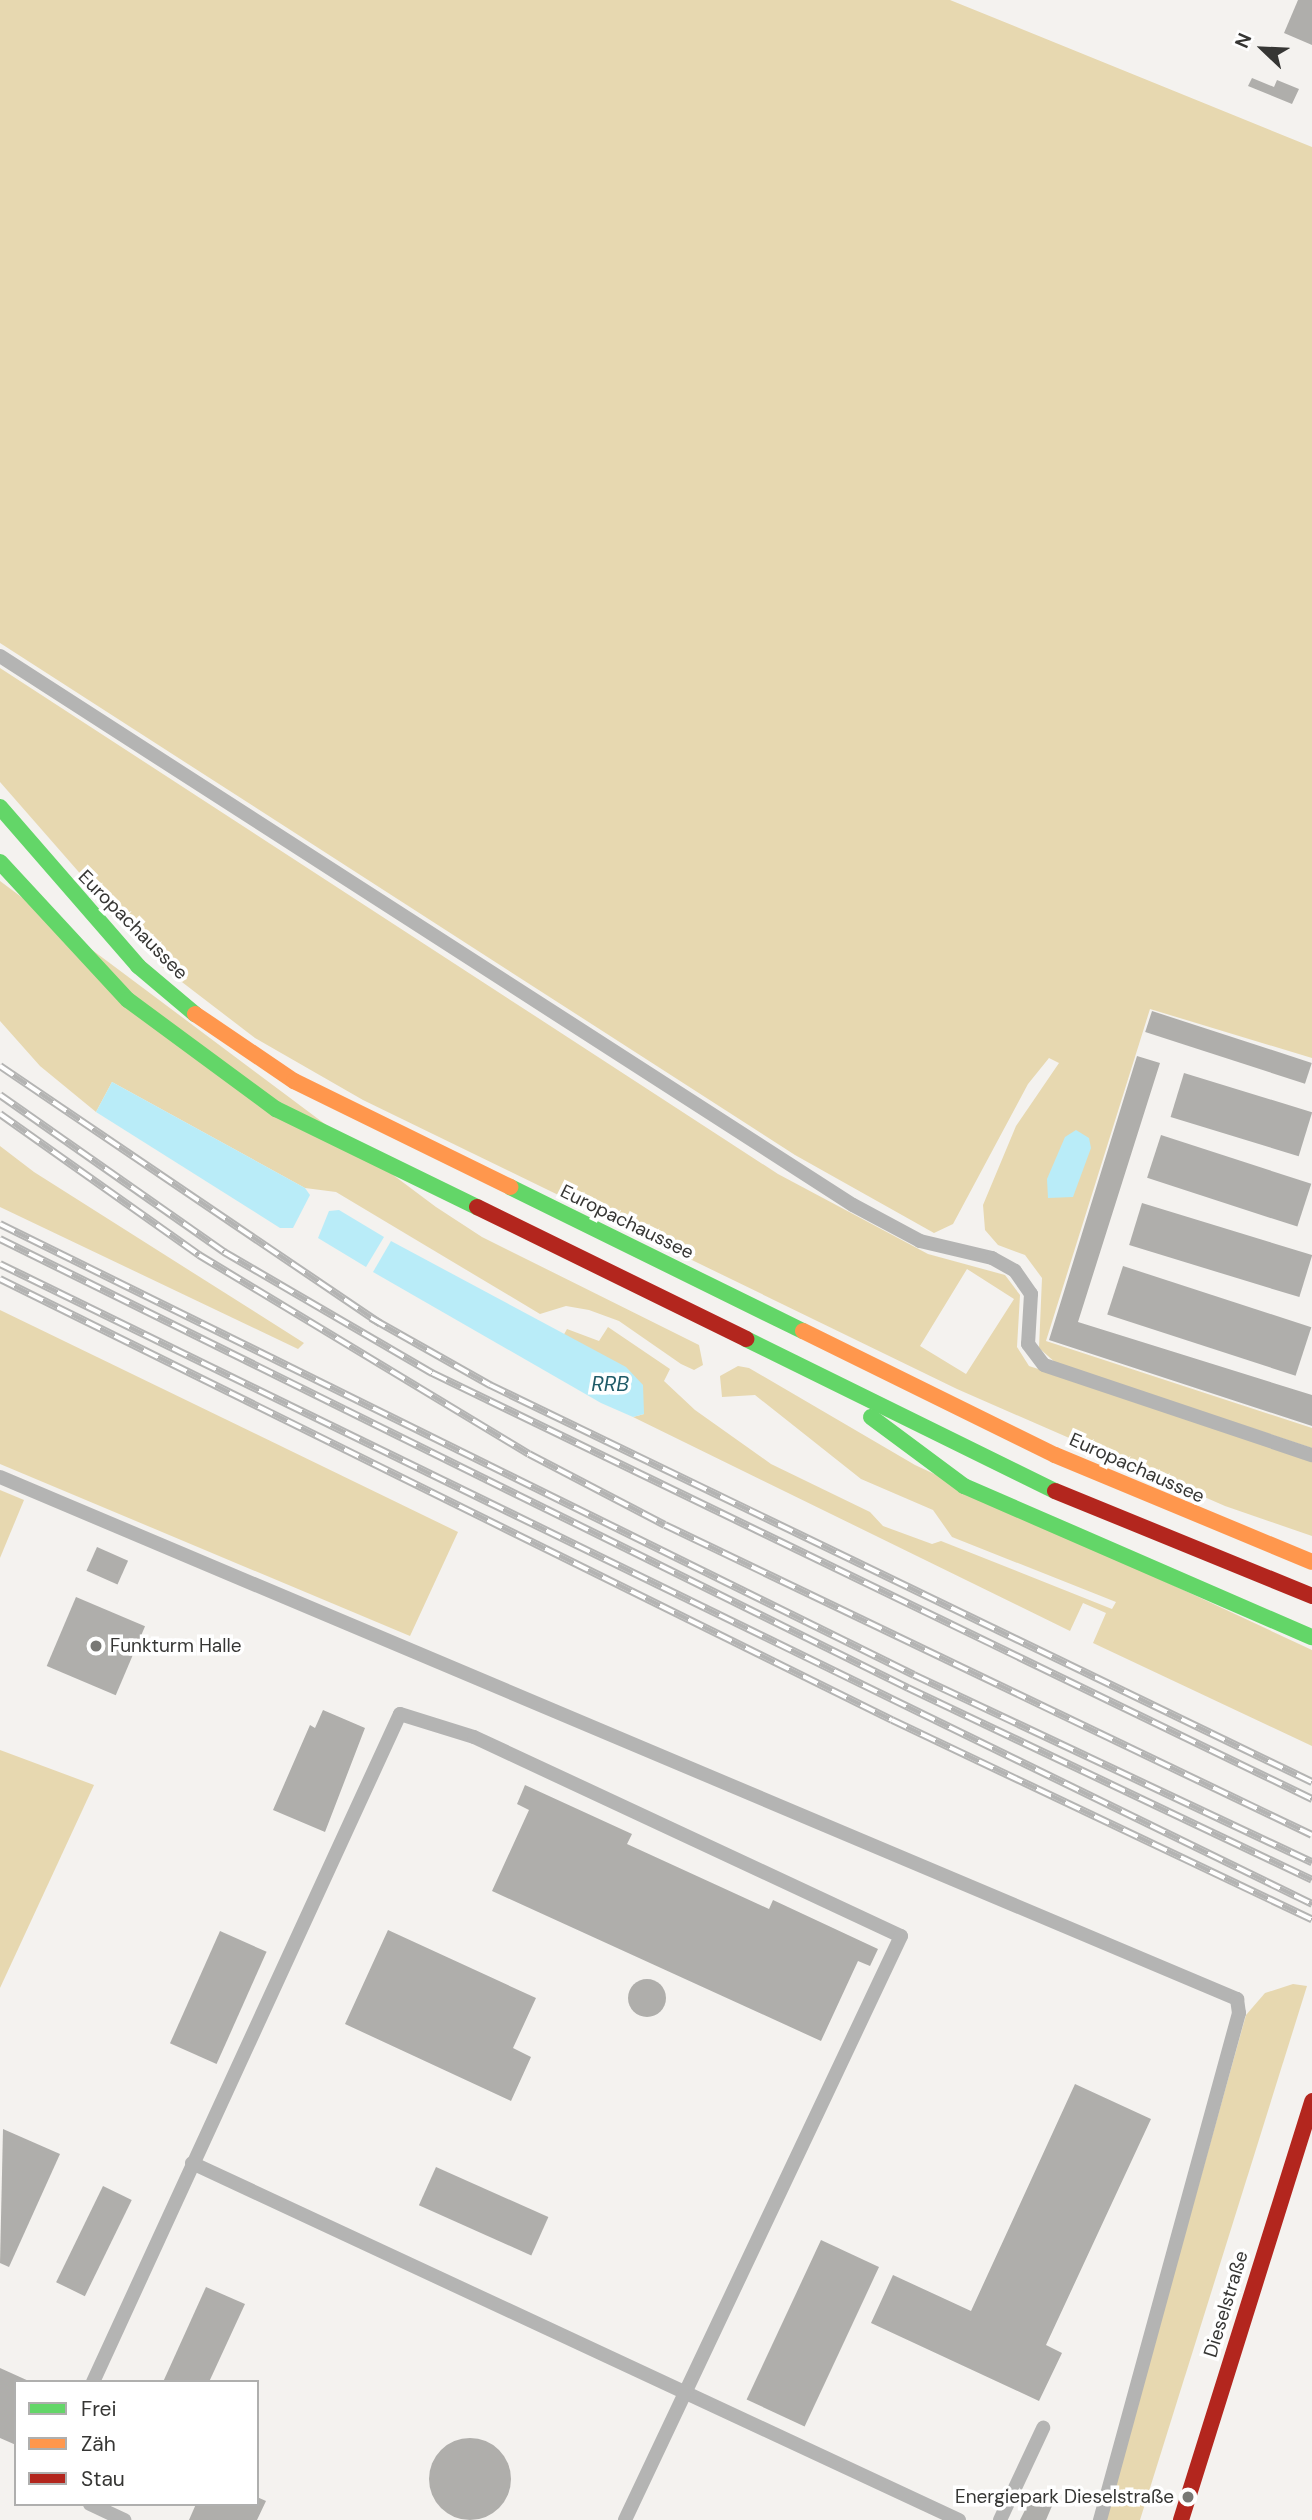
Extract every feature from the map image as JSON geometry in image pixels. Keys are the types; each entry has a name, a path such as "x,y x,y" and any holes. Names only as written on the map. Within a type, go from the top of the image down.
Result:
{"main road":[{"name":"Europachaussee","path":"0,807 138,966 211,1027 294,1081 1055,1454 1312,1562"},
{"path":"0,862 128,1000 276,1109 1069,1497 1312,1596"},
{"path":"815,1372 964,1486 1312,1637"},
{"name":"Dieselstraße","path":"1181,2520 1312,2101"}],"lane":[{"path":"0,656 853,1205 920,1241 992,1258 1016,1271 1031,1294 1028,1344 1045,1366 1312,1455"},
{"path":"0,1477 1237,1999 1239,2013 1100,2520"},
{"path":"94,2380 400,1714 486,1743 901,1936 625,2520"},
{"path":"192,2163 958,2520"},
{"path":"1000,2520 1043,2428"},
{"path":"94,2506 124,2520"}],"shaded area":[{"path":"0,0 950,0 1312,147 1312,1058 1150,1009 1046,1341 1312,1428 1312,1448 1057,1364 1039,1348 1042,1278 1025,1255 998,1245 985,1230 983,1205 1016,1126 1059,1063 1049,1058 1028,1084 953,1224 934,1233 795,1155 0,643"},
{"path":"0,668 778,1174 928,1254 1005,1275 1020,1295 1017,1347 1029,1366 1312,1458 1312,1536 1225,1506 957,1389 363,1100 255,1038 161,966 0,782","holes":["967,1269 1014,1299 966,1374 920,1346"]},
{"path":"0,881 436,1207 482,1237 699,1345 703,1365 694,1370 681,1364 619,1321 589,1310 566,1306 540,1314 336,1192 305,1188 112,1082 96,1112 40,1066 0,1021"},
{"path":"0,1146 34,1172 304,1343 298,1349 0,1207"},
{"path":"0,1310 458,1532 410,1636 0,1464"},
{"path":"608,1327 670,1369 664,1381 695,1410 771,1464 870,1512 883,1526 932,1544 941,1541 1112,1609 1116,1602 952,1537 933,1510 861,1479 755,1395 722,1397 720,1376 738,1366 749,1368 915,1465 1312,1650 1312,1746 1093,1643 1106,1613 1083,1603 1070,1631 633,1417 644,1414 562,1338 567,1329 599,1341"},
{"path":"0,1490 24,1500 0,1558"},
{"path":"0,1750 94,1785 0,1988"},
{"path":"1293,1984 1307,1986 1140,2520 1105,2520 1246,2015 1265,1993"}],"water":[{"path":"112,1082 305,1188 310,1195 293,1228 280,1228 96,1112"},
{"path":"1076,1130 1089,1138 1091,1148 1073,1197 1048,1198 1047,1179 1065,1137"},
{"path":"339,1210 384,1237 366,1267 318,1238 329,1211"},
{"name":"RRB","path":"391,1241 626,1367 643,1385 644,1414 633,1417 601,1403 373,1272"}],"building":[{"path":"1298,0 1312,0 1312,45 1284,33"},
{"path":"1252,78 1274,87 1277,80 1299,89 1292,104 1248,86"},
{"path":"1152,1011 1312,1063 1305,1084 1145,1032"},
{"path":"1137,1056 1160,1063 1078,1322 1312,1395 1312,1426 1049,1340"},
{"path":"1184,1073 1312,1112 1299,1156 1171,1117"},
{"path":"1161,1135 1311,1184 1297,1227 1147,1178"},
{"path":"1142,1203 1312,1255 1299,1297 1129,1245"},
{"path":"1123,1266 1311,1327 1296,1376 1107,1315"},
{"path":"97,1547 128,1561 117,1585 86,1571"},
{"name":"Funkturm Halle","path":"76,1597 145,1626 116,1695 47,1666"},
{"path":"323,1710 365,1728 325,1832 273,1810 310,1725 315,1728"},
{"path":"525,1785 632,1834 627,1844 769,1909 773,1900 878,1949 870,1966 858,1961 821,2041 492,1891 529,1810 517,1804"},
{"path":"388,1930 536,1998 513,2048 531,2057 511,2101 345,2024"},
{"path":"220,1931 267,1952 217,2064 170,2043"},
{"path":"647,1979 661,1984 666,1998 661,2012 647,2017 633,2012 628,1998 633,1984"},
{"path":"1075,2084 1151,2119 1046,2345 1062,2353 1039,2401 871,2323 893,2275 971,2311"},
{"path":"3,2129 60,2154 9,2267 0,2263"},
{"path":"436,2167 548,2217 531,2255 419,2205"},
{"path":"103,2186 132,2200 85,2296 56,2282"},
{"path":"821,2240 879,2267 805,2427 747,2400"},
{"path":"206,2287 245,2304 210,2380 164,2380"},
{"path":"0,2368 27,2380 14,2380 14,2444 0,2438"},
{"path":"470,2438 486,2441 499,2450 508,2463 511,2479 508,2495 499,2508 486,2517 470,2520 454,2517 441,2508 432,2495 429,2479 432,2463 441,2450 454,2441"},
{"path":"1035,2490 1055,2499 1046,2520 1020,2520"},
{"path":"259,2498 266,2501 257,2520 189,2520 195,2506 259,2506"}],"railway":[{"path":"0,1066 380,1323"},
{"path":"0,1095 224,1252 432,1373 1312,1799"},
{"path":"0,1114 199,1255 529,1454 665,1525 1312,1835"},
{"path":"0,1224 914,1675 1312,1862"},
{"path":"0,1239 908,1688 1312,1880"},
{"path":"0,1264 1312,1904"},
{"path":"0,1279 892,1720 1312,1919"},
{"path":"371,1318 490,1385 1312,1782"}],"traffic: fast":[{"path":"0,807 138,966 195,1014"},
{"path":"0,862 128,1000 276,1109 477,1207"},
{"path":"510,1187 803,1331"},
{"path":"746,1339 1055,1491"},
{"path":"871,1417 964,1486 1312,1637"}],"traffic: slow":[{"path":"195,1014 294,1081 510,1187"},
{"path":"803,1331 1055,1455 1312,1562"}],"traffic: jam":[{"path":"477,1207 746,1339"},
{"path":"1055,1491 1312,1596"},
{"path":"1181,2520 1312,2101"}],"place":[{"name":"Funkturm Halle","path":"96,1646"},
{"name":"Energiepark Dieselstraße","path":"1188,2497"}]}
